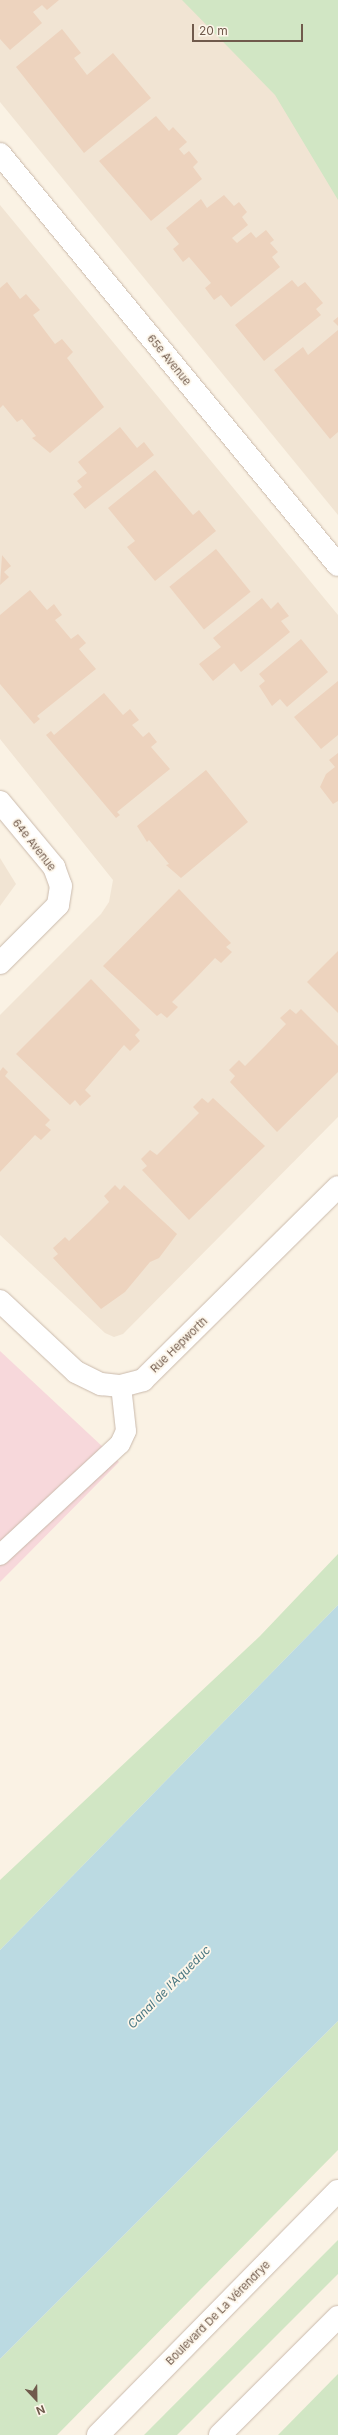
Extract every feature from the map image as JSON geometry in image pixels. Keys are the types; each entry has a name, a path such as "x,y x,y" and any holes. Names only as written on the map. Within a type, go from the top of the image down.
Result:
{"street":[{"name":"65e Avenue","path":"0,154 338,565"},
{"name":"64e Avenue","path":"0,802 54,867 61,886 58,905 0,963"},
{"name":"Rue Hepworth","path":"0,1301 76,1372 101,1384 121,1386 143,1380 159,1367 338,1187"},
{"name":"Boulevard De La Vérendrye","path":"98,2435 338,2191"},
{"path":"220,2435 338,2317"}],"lane":[{"path":"0,1555 120,1444 126,1431 121,1386"}],"shaded area":[{"path":"0,0 338,0 338,515 0,102"},
{"path":"0,205 338,615 338,1117 123,1334 114,1337 105,1333 0,1235 0,1015 101,914 109,902 113,880 0,739"},
{"path":"0,858 16,884 0,906"},
{"path":"0,1351 119,1462 0,1582"}],"green space":[{"path":"182,0 338,0 338,200 275,95"},
{"path":"338,1554 338,1605 0,1950 0,1880 260,1636"},
{"path":"338,2021 338,2150 57,2435 0,2435 0,2359"},
{"path":"338,2240 338,2274 177,2435 144,2435"},
{"path":"338,2374 338,2435 278,2435"}],"water":[{"name":"Canal de l'Aqueduc","path":"338,1605 338,2021 0,2359 0,1950"}],"building":[{"path":"0,0 59,0 47,10 42,5 33,12 42,23 10,50 0,39"},
{"path":"62,29 81,53 74,58 87,75 113,53 151,98 84,153 16,67"},
{"path":"156,116 169,131 173,127 187,142 179,149 184,155 189,151 198,162 193,167 202,179 151,221 99,161"},
{"path":"224,195 234,206 239,202 247,212 242,217 248,225 232,238 237,243 251,232 256,238 266,230 274,240 270,243 278,252 272,257 280,267 231,307 221,295 214,300 205,288 211,283 189,257 183,262 173,249 179,244 166,228 201,199 207,208"},
{"path":"292,280 298,287 305,282 323,303 316,309 321,315 264,361 235,325"},
{"path":"7,282 20,299 26,294 40,310 33,315 55,344 62,339 73,352 67,358 104,407 50,453 32,438 36,436 22,419 17,422 3,405 0,408 0,288"},
{"path":"338,317 338,326 333,321"},
{"path":"338,330 338,432 330,439 274,370 303,347 308,355"},
{"path":"120,427 137,448 144,442 154,455 85,509 73,494 82,487 77,481 87,473 78,462"},
{"path":"155,470 193,515 199,510 216,531 155,581 127,547 135,541 108,508"},
{"path":"216,549 251,592 204,630 169,587"},
{"path":"2,555 11,566 4,572 9,577 0,585"},
{"path":"30,590 47,610 54,604 62,615 55,620 71,639 78,634 86,643 79,649 96,669 37,716 40,719 34,724 0,684 0,615"},
{"path":"262,598 271,609 278,602 289,616 281,621 290,632 241,672 234,663 213,681 199,664 221,647 213,638"},
{"path":"301,639 328,672 287,707 280,699 272,706 259,686 265,681 259,674"},
{"path":"338,681 338,735 321,749 294,717"},
{"path":"104,693 123,715 130,709 139,720 132,725 143,737 149,732 157,742 151,747 170,769 117,812 120,815 116,818 46,735 51,731 54,735"},
{"path":"338,753 338,801 333,804 320,787 326,774 335,767 329,760"},
{"path":"206,770 248,822 181,878 166,865 169,864 149,840 147,842 137,826"},
{"path":"179,889 231,943 226,947 232,952 221,963 215,958 172,1002 178,1007 167,1018 161,1013 157,1016 103,966"},
{"path":"338,951 338,1013 307,982"},
{"path":"91,979 140,1030 135,1035 140,1041 130,1051 124,1045 85,1090 91,1096 80,1106 75,1100 70,1105 16,1054"},
{"path":"290,1009 296,1014 301,1009 338,1046 338,1072 277,1132 230,1082 235,1076 229,1070 239,1060 245,1066 266,1045 286,1024 280,1018"},
{"path":"3,1067 8,1072 5,1076 50,1120 45,1125 51,1130 41,1140 35,1135 0,1172 0,1071"},
{"path":"202,1098 208,1103 213,1098 265,1146 189,1220 142,1170 147,1166 141,1159 150,1150 157,1155 199,1113 193,1107"},
{"path":"115,1185 120,1190 124,1185 177,1234 159,1258 150,1262 125,1292 101,1309 53,1258 58,1254 53,1248 65,1237 69,1241 109,1202 104,1196"}]}
